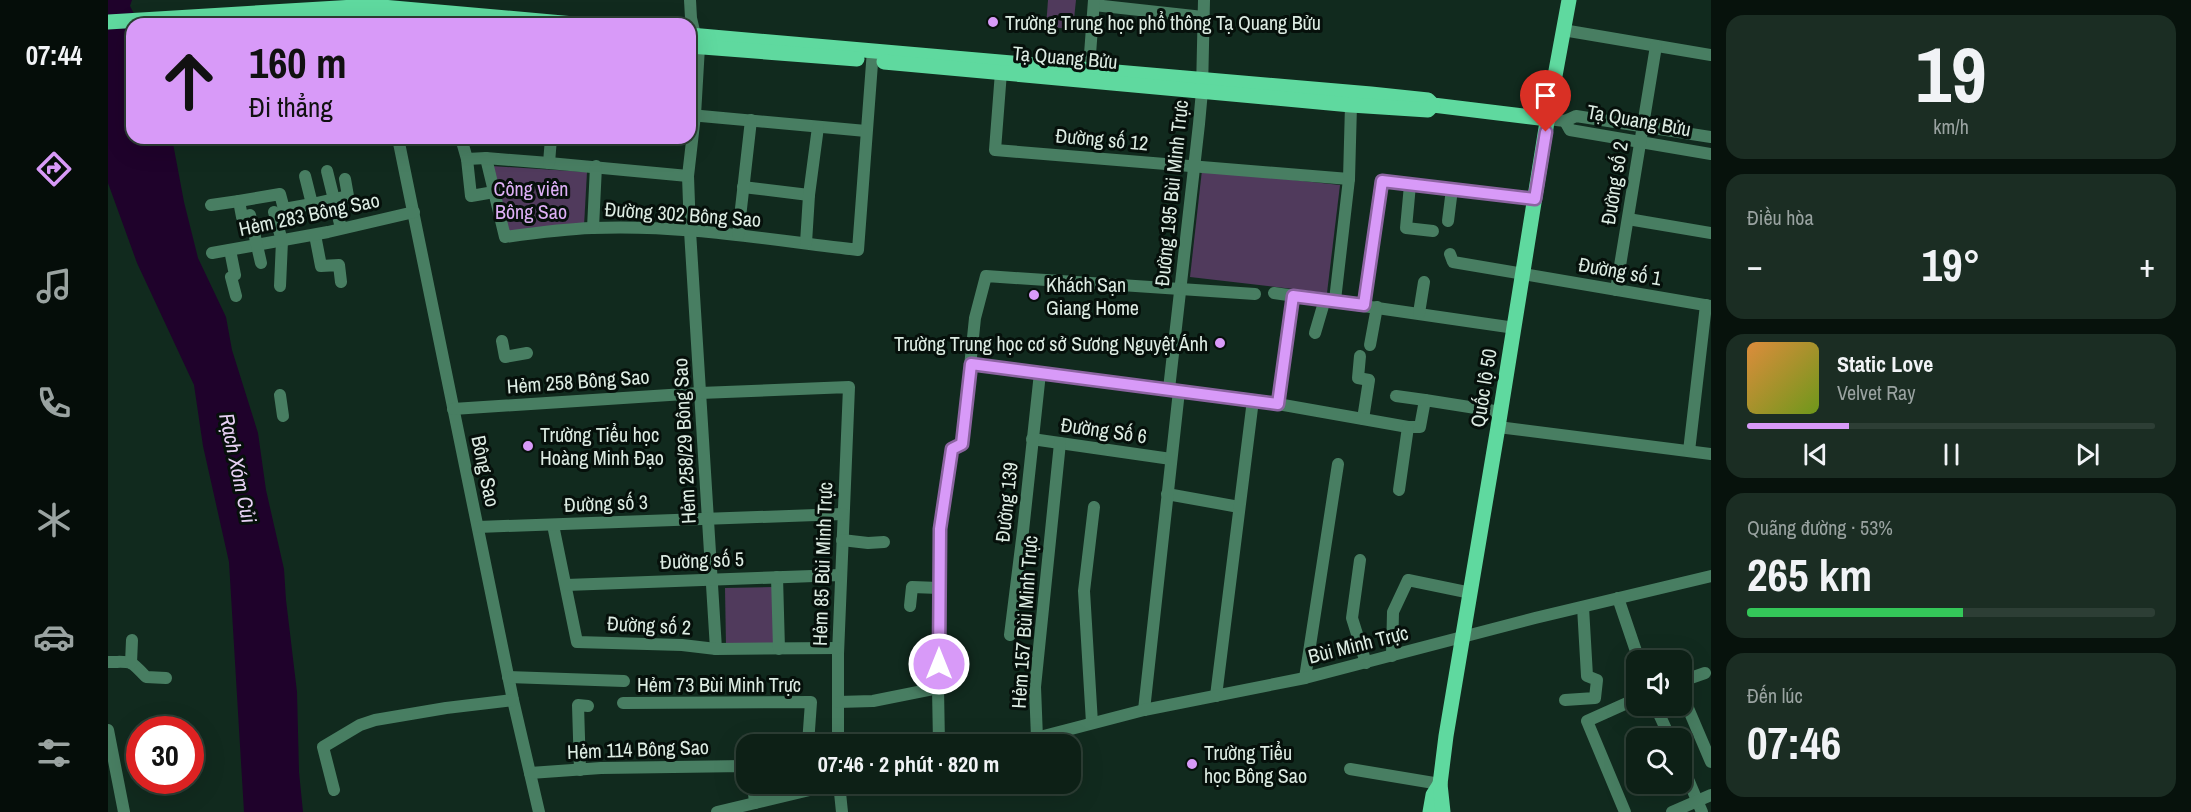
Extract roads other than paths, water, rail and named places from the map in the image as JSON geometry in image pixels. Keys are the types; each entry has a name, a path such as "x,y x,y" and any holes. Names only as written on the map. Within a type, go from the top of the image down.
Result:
{"main road":[{"name":"Quốc lộ 50","path":"1443,812 1440,784 1462,638 1569,0"},
{"path":"371,12 406,18"},
{"path":"202,18 371,12 472,18"},
{"path":"250,18 273,15"},
{"path":"108,22 126,21"},
{"path":"108,31 126,30"},
{"name":"Tạ Quang Bửu","path":"696,41 872,55 1089,68 1351,105 1428,110 1433,105"},
{"name":"Tạ Quang Bửu","path":"872,55 1001,72 1371,94 1428,100 1433,105 1548,119"},
{"name":"Quốc lộ 50","path":"1430,812 1433,795 1440,784"}],"street":[{"name":"Hẻm 258/29 Bông Sao","path":"690,0 691,18"},
{"name":"Đường 195 Bùi Minh Trực","path":"1144,710 1171,459 1181,288 1202,85 1204,0"},
{"path":"1089,68 1094,3 1203,17"},
{"path":"1563,30 1711,55"},
{"name":"Đường số 2","path":"1616,291 1656,46"},
{"path":"696,115 866,131 872,55"},
{"name":"Đường số 12","path":"1001,72 995,150 1349,179"},
{"path":"1315,333 1330,300 1349,179 1351,105"},
{"name":"Tạ Quang Bửu","path":"1548,119 1565,121 1576,116 1711,137"},
{"path":"738,235 751,120"},
{"name":"Tạ Quang Bửu","path":"1565,121 1570,130 1711,154"},
{"path":"806,243 809,195 818,127"},
{"name":"Đường 302 Bông Sao","path":"494,192 506,237 593,228 690,231 858,250 866,131"},
{"name":"Bông Sao","path":"399,144 508,677 539,812"},
{"path":"463,144 467,159 471,196 494,192 486,158"},
{"path":"549,163 551,144"},
{"name":"Hẻm 258/29 Bông Sao","path":"691,144 688,176 690,231 716,649"},
{"path":"467,159 486,158 596,166 688,176"},
{"path":"593,228 596,166"},
{"path":"327,171 341,228"},
{"path":"305,176 312,204"},
{"path":"211,206 280,195 284,209 312,204 348,196 345,179"},
{"path":"1364,305 1382,181 1535,199"},
{"path":"1410,184 1406,228 1432,231"},
{"path":"743,187 809,195"},
{"path":"1448,221 1452,189"},
{"path":"239,201 242,217 250,215 261,264"},
{"path":"274,212 282,241 280,286"},
{"name":"Hẻm 283 Bông Sao","path":"212,253 315,235 414,212"},
{"path":"1628,219 1711,234"},
{"path":"315,235 321,266 339,265 341,282"},
{"path":"230,250 235,275 231,277 236,296"},
{"name":"Đường số 1","path":"1450,254 1453,262 1709,306"},
{"path":"939,734 940,529 952,449 962,444 975,318 986,276 1255,294"},
{"path":"1419,313 1424,282"},
{"path":"1274,293 1515,328"},
{"path":"1278,404 1293,296"},
{"path":"1689,451 1709,306"},
{"path":"1370,345 1377,307"},
{"path":"502,341 505,357 527,353"},
{"path":"1360,356 1358,378 1369,380 1363,419"},
{"path":"971,364 1253,400 1408,427 1420,427 1425,400"},
{"name":"Đường 139","path":"1010,634 1040,373"},
{"name":"Hẻm 258 Bông Sao","path":"453,409 700,393 849,387"},
{"name":"Hẻm 85 Bùi Minh Trực","path":"838,734 838,648 849,387"},
{"path":"280,395 283,416"},
{"path":"1396,396 1425,400 1500,419 1711,454"},
{"path":"1216,696 1253,400"},
{"path":"1399,490 1408,427"},
{"name":"Đường Số 6","path":"1032,439 1171,459"},
{"name":"Hẻm 157 Bùi Minh Trực","path":"1037,734 1035,687 1059,443"},
{"path":"1305,678 1338,464"},
{"path":"1167,494 1239,507"},
{"path":"1092,723 1084,591 1094,507"},
{"name":"Đường số 3","path":"478,528 843,514"},
{"name":"Đường số 2","path":"553,525 577,642 682,645 716,649 838,648"},
{"path":"842,540 884,542"},
{"path":"1360,560 1352,618 1366,663"},
{"name":"Đường số 5","path":"566,585 841,575"},
{"name":"Bùi Minh Trực","path":"1052,734 1144,710 1305,678 1711,576"},
{"path":"777,577 778,649"},
{"path":"1392,656 1393,612 1408,580 1471,593"},
{"path":"910,606 912,587 939,588"},
{"path":"1618,598 1636,650"},
{"path":"1565,700 1594,698 1597,680 1587,676 1583,607"},
{"path":"131,663 132,640"},
{"path":"108,662 135,664 146,677 166,678"},
{"path":"1692,678 1705,673"},
{"path":"508,677 624,681"},
{"path":"838,702 873,701 938,687"},
{"path":"334,790 322,747 360,725 375,720 446,708 513,700"},
{"name":"Hẻm 73 Bùi Minh Trực","path":"623,703 811,702 809,734"},
{"path":"1625,812 1587,721 1626,703"},
{"path":"580,770 578,705 588,706"},
{"path":"1691,716 1711,762"},
{"path":"108,730 124,812"},
{"name":"Hẻm 114 Bông Sao","path":"530,773 736,766"},
{"path":"1350,769 1440,784"},
{"path":"1692,790 1699,807"},
{"path":"754,794 755,803"},
{"path":"724,811 783,794"},
{"path":"840,794 842,812"},
{"path":"1672,812 1699,807 1711,795"}],"water":[{"name":"Rạch Xóm Củi","path":"108,0 132,0 130,6 136,18 126,18 126,144 173,144 198,258 226,317 232,350 258,433 266,490 284,569 297,692 299,772 303,812 244,812 229,562 203,446 194,385 137,263 108,183"}],"place":[{"name":"Trường Trung học phổ thông Tạ Quang Bửu","path":"993,22"},
{"name":"Khách Sạn Giang Home","path":"1034,295"},
{"name":"Trường Trung học cơ sở Sương Nguyệt Ánh","path":"1220,343"},
{"name":"Trường Tiểu học Hoàng Minh Đạo","path":"528,446"},
{"name":"Trường Tiểu học Bông Sao","path":"1192,764"}],"park label":[{"name":"Công viên Bông Sao","path":"531,200"}]}
